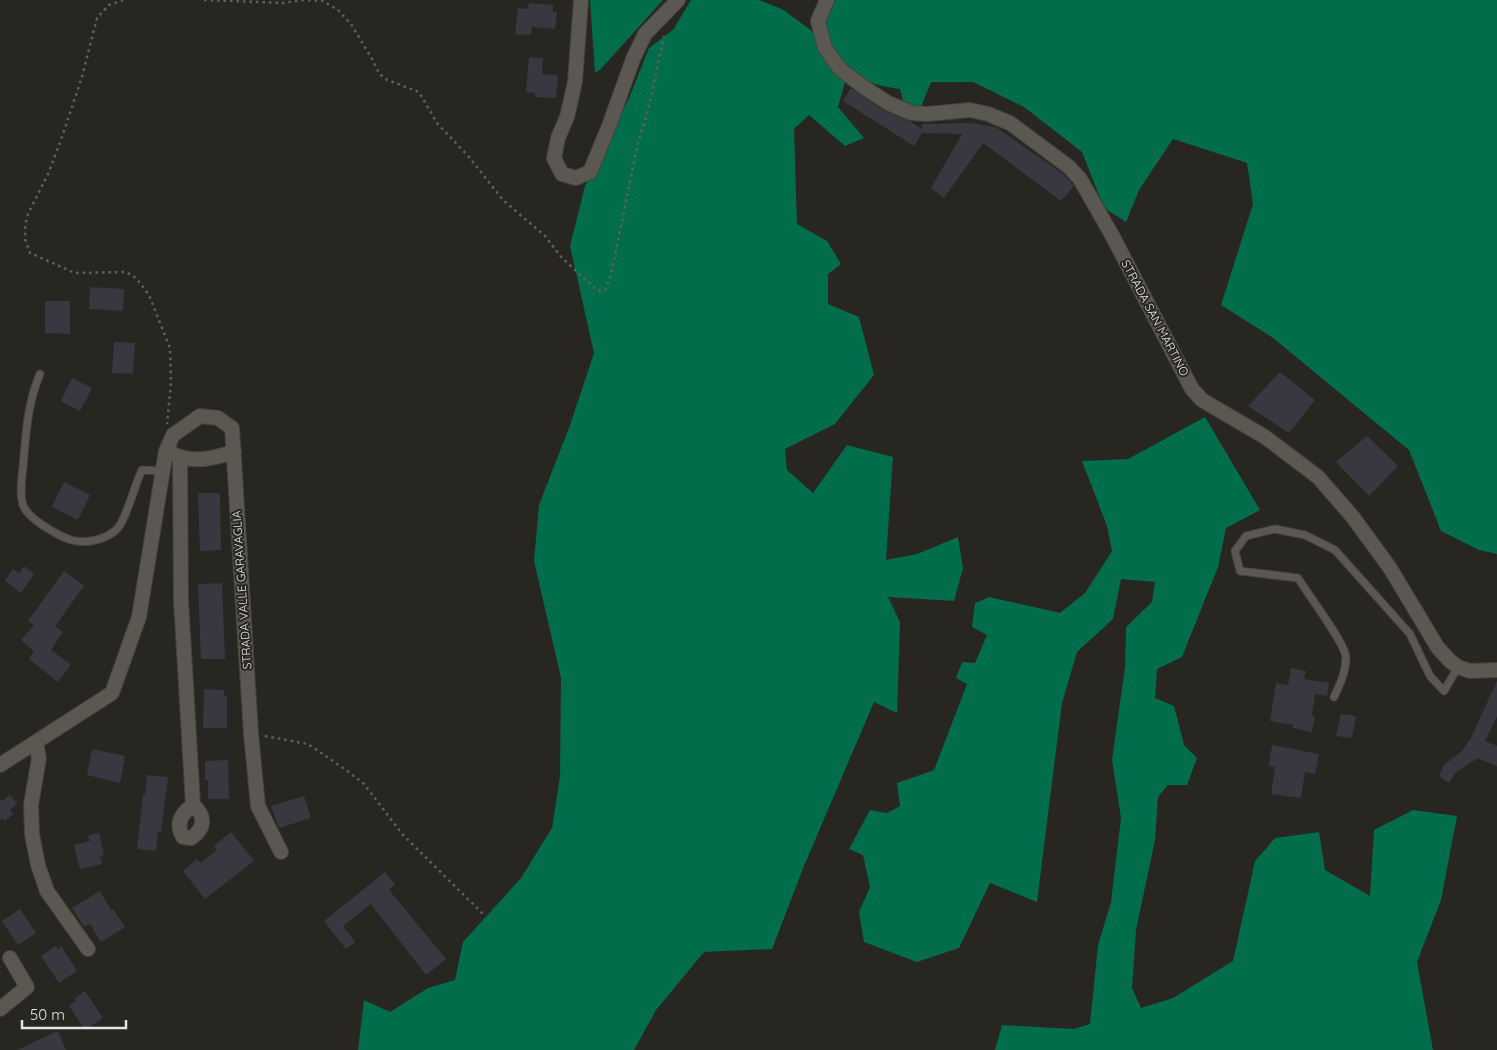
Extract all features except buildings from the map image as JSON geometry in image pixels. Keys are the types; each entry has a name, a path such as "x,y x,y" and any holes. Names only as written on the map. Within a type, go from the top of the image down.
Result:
{"street":[{"path":"581,0 575,82 567,117 558,138 554,158 562,174 576,178 590,172 607,133 632,59 645,34 678,0"},
{"name":"STRADA SAN MARTINO","path":"827,0 818,21 820,36 825,48 840,70 888,104 912,113 927,114 970,110 988,114 1010,123 1069,166 1080,179 1108,229 1192,389 1202,400 1265,437 1318,477 1352,516 1385,561 1438,648 1458,667"},
{"name":"STRADA VALLE GARAVAGLIA","path":"0,765 112,693 139,617 166,450 173,435 200,416 218,418 232,428 251,734 258,806 280,852"},
{"path":"166,450 180,458 208,460 234,452"},
{"path":"180,458 181,600 193,805"},
{"path":"1458,667 1470,671 1497,670"},
{"path":"36,743 39,758 31,805 32,834 38,864 47,891 88,950"},
{"path":"0,1009 27,986 10,958"}],"lane":[{"path":"40,374 29,409 21,486 23,506 38,523 54,533 73,541 93,541 110,535 118,528 142,470 162,471"},
{"path":"1334,697 1345,671 1346,654 1336,635 1298,578 1240,571 1235,551 1246,536 1275,529 1305,535 1335,550 1410,634 1430,676 1444,691 1458,667"}],"path":[{"path":"123,0 109,5 97,18 82,77 61,140 48,174 28,214 25,226 25,239 30,253 75,273 126,272 136,278 149,295 170,348 171,384 167,425"},
{"path":"204,0 282,3 304,0"},
{"path":"308,0 323,1 338,10 351,24 379,73 385,79 419,92 438,123 469,157 503,200 545,236 562,258 598,291 605,290 611,275 637,147 648,110 666,29"},
{"path":"251,734 308,744 346,770 364,784 403,835 485,916"}],"green space":[{"path":"590,0 663,0 600,70 595,73"},
{"path":"691,0 759,0 782,9 812,31 830,66 845,82 838,107 864,138 845,146 809,115 794,129 797,224 827,241 841,264 828,274 828,304 859,317 874,375 835,424 785,449 787,470 813,493 847,445 893,457 886,560 917,554 958,537 963,568 954,601 888,597 900,622 897,713 874,702 804,866 772,949 704,952 656,1010 634,1050 358,1050 364,1000 390,1012 428,988 455,980 463,942 521,878 552,828 560,776 561,678 534,561 539,505 570,425 594,353 570,246 585,186 629,98 649,48 673,30"},
{"path":"834,0 1497,0 1497,554 1479,550 1441,531 1409,450 1273,338 1221,305 1253,204 1247,163 1173,139 1139,190 1126,222 1104,208 1082,152 1024,107 973,82 931,82 921,107 904,104 900,89 868,82 853,74 838,59 823,27"},
{"path":"1205,417 1260,510 1226,528 1218,567 1182,657 1157,669 1155,698 1174,706 1184,745 1197,758 1187,785 1168,785 1158,797 1155,840 1136,930 1132,988 1141,1008 1173,998 1233,961 1255,861 1275,838 1319,832 1325,870 1370,896 1374,830 1413,810 1457,816 1441,900 1417,962 1433,1050 995,1050 1002,1025 1074,1029 1090,1024 1098,945 1111,902 1121,818 1112,760 1125,667 1126,627 1152,602 1155,582 1121,579 1113,619 1077,652 1062,703 1037,902 990,883 959,948 917,962 864,942 859,912 870,887 863,855 849,849 870,810 887,813 900,806 897,783 934,770 967,684 956,678 962,662 975,663 987,635 972,627 975,603 989,597 1060,613 1085,593 1112,551 1107,526 1082,461 1128,459"}]}
